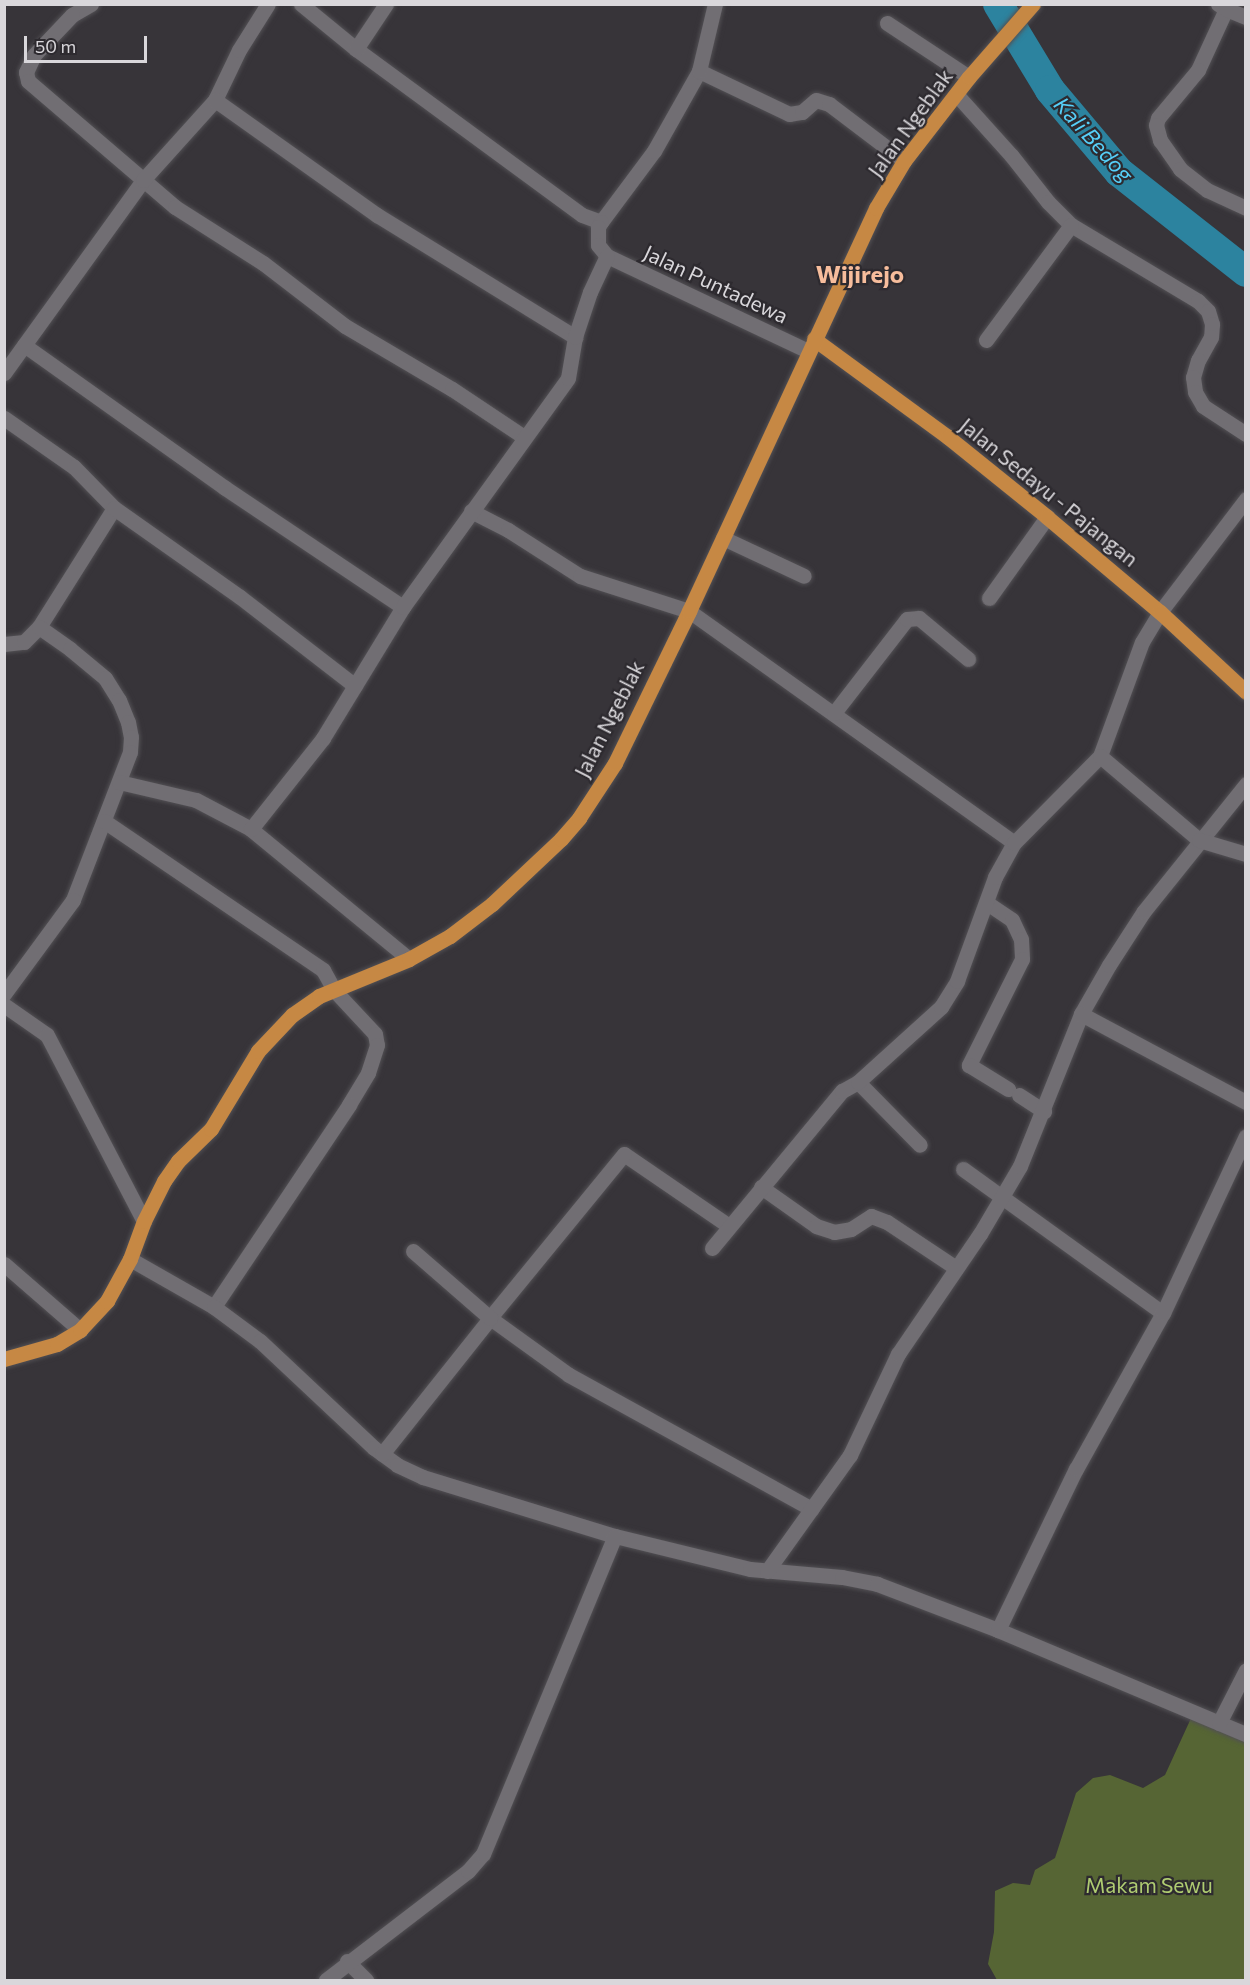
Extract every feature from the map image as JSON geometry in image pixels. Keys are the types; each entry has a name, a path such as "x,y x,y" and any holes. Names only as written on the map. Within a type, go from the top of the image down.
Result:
{"main road":[{"name":"Jalan Ngeblak","path":"4,1359 57,1344 80,1330 107,1300 130,1259 144,1221 164,1181 178,1161 211,1128 258,1050 306,1004 409,959 450,936 492,904 561,839 579,818 615,763 689,611 876,208 903,161 973,72 1031,8"},
{"name":"Jalan Sedayu - Pajangan","path":"811,345 948,436 1160,612 1245,692"}],"street":[{"path":"91,4 72,15 34,55 27,69 27,78 175,207 263,263 345,326 452,389 525,437"},
{"path":"4,373 143,180 215,99 239,50 268,4"},
{"path":"301,4 356,50 582,215 601,222"},
{"path":"356,50 386,4"},
{"path":"250,829 323,738 403,607 568,378 575,337 590,292 607,256 598,245 598,227 654,151 699,71 715,4"},
{"path":"1245,17 1222,7 1198,70 1158,118 1156,125 1160,140 1180,169 1207,190 1245,208"},
{"path":"887,23 973,72"},
{"path":"699,71 789,114 802,112 816,100 829,104 903,161"},
{"path":"956,94 1011,155 1048,202 1071,225 1198,301 1208,311 1212,324 1211,337 1193,377 1195,392 1203,406 1245,434"},
{"path":"215,99 377,215 575,337"},
{"path":"986,340 1071,225"},
{"name":"Jalan Puntadewa","path":"607,256 811,345"},
{"path":"24,345 225,488 403,607"},
{"path":"4,418 74,467 114,508 240,597 355,686"},
{"path":"712,1248 842,1091 858,1082 941,1007 957,981 995,877 1014,843 1100,756 1142,642 1160,612 1245,499"},
{"path":"4,644 24,642 39,627 114,508"},
{"path":"471,511 580,576 689,611 1014,843"},
{"path":"988,598 1047,517"},
{"path":"723,538 804,576"},
{"path":"834,713 907,620 919,618 968,659"},
{"path":"4,994 73,900 130,752 129,722 105,678 39,627"},
{"path":"1100,756 1199,840 1245,854"},
{"path":"119,782 196,800 250,829 409,959"},
{"path":"767,1571 850,1455 898,1354 956,1268 1020,1166 1081,1014 1108,965 1144,911 1245,784"},
{"path":"104,821 323,970 334,990 375,1034 376,1045 368,1072 349,1105 213,1307"},
{"path":"987,903 1012,920 1021,939 1022,959 969,1065 1044,1111"},
{"path":"4,1005 47,1035 144,1221"},
{"path":"1081,1014 1245,1102"},
{"path":"858,1082 920,1145"},
{"path":"998,1629 1076,1469 1163,1313 1245,1136"},
{"path":"382,1454 624,1154 729,1226"},
{"path":"963,1169 1163,1313"},
{"path":"761,1187 816,1226 834,1232 851,1229 871,1216 887,1222 956,1268"},
{"path":"413,1251 490,1318 569,1375 812,1509"},
{"path":"130,1259 213,1307 260,1341 382,1454 397,1465 423,1477 615,1536 750,1569 842,1577 877,1584 998,1629 1245,1734"},
{"path":"4,1264 80,1330"},
{"path":"326,1980 347,1961 468,1871 483,1854 615,1536"},
{"path":"1219,1723 1245,1670"},
{"path":"347,1961 366,1980"}],"green space":[{"name":"Makam Sewu","path":"1192,1716 1245,1741 1245,1980 997,1980 988,1964 994,1932 995,1891 1013,1883 1030,1885 1035,1870 1055,1858 1076,1793 1093,1778 1110,1775 1143,1788 1165,1775"}],"waterway":[{"name":"Kali Bedog","path":"998,4 1050,90 1119,172 1246,272"},
{"name":"Kali Bedog","path":"1237,267 1246,261"}],"district":[{"name":"Wijirejo","path":"860,274"}]}
